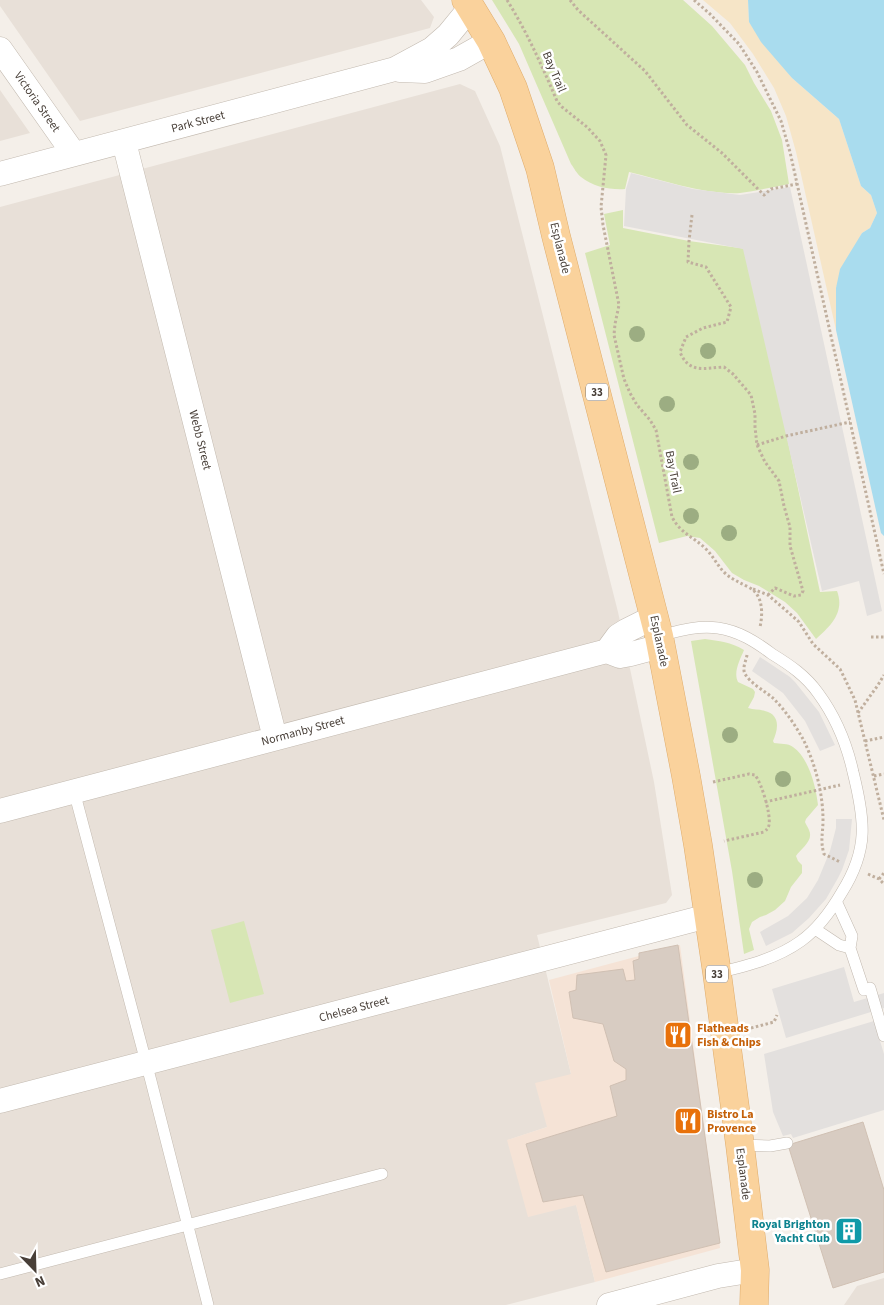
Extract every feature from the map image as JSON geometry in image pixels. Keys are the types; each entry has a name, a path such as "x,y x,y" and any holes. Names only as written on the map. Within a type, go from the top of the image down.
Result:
{"main road":[{"name":"Esplanade","path":"468,4 491,41 513,88 540,168 658,633 686,776 717,973 755,1270 754,1305"}],"street":[{"name":"Park Street","path":"0,174 395,69 432,49 448,36 468,4"},
{"name":"Park Street","path":"395,69 425,71 460,59 491,41"},
{"name":"Victoria Street","path":"0,49 74,154"},
{"name":"Webb Street","path":"124,142 275,738"},
{"name":"Normanby Street","path":"0,811 607,651 620,656 631,654 658,633"},
{"name":"Chelsea Street","path":"0,1101 708,916"},
{"path":"609,1305 718,1276 755,1270"}],"lane":[{"path":"658,633 685,629 717,628 746,637 795,669 814,688 827,707 844,741 850,757 862,814 860,853 854,869 848,883 820,924 800,942 771,958 717,973"},
{"path":"74,791 208,1305"},
{"path":"836,902 852,936 850,948 884,1036"},
{"path":"815,929 839,944 850,948"},
{"path":"740,1144 770,1146 787,1143"},
{"path":"0,1274 382,1174"}],"path":[{"name":"Bay Trail","path":"507,0 538,55 557,101 587,127 600,141 604,149 606,158 600,207 618,295 619,305 614,324 614,335 624,379 632,400 650,420 656,430 672,517 685,534 705,548 725,573 752,589 760,600 761,626 748,654 744,669 745,674 779,704 803,739 814,763 820,790 823,818 821,840 824,854 879,879 884,884"},
{"path":"570,0 578,10 645,71 687,125 722,153 764,195 770,189 797,184"},
{"path":"694,0 739,44 757,72 781,121 790,152 884,574"},
{"path":"692,215 688,241 688,262 706,267 731,307 727,322 702,328 686,337 680,352 684,361 694,368 724,367 751,394 755,414 757,445 765,462 779,481 790,527 790,546 803,590 800,596 794,596 775,588 768,596"},
{"path":"757,445 786,436 850,422"},
{"path":"871,638 884,638"},
{"path":"858,713 884,675"},
{"path":"865,741 884,737"},
{"path":"713,782 755,774 765,802 769,824 764,832 724,841"},
{"path":"874,776 884,774"},
{"path":"765,802 845,784"},
{"path":"879,879 884,874"},
{"path":"751,1028 774,1022 777,1015"}],"shaded area":[{"path":"0,0 421,0 434,17 430,28 80,121 0,6"},
{"path":"460,84 475,91 500,146 618,612 654,782 672,895 666,903 537,935 571,1074 547,1127 508,1140 576,1204 595,1282 506,1305 0,1305 0,207"},
{"path":"0,90 30,133 0,141"},
{"path":"631,173 693,189 740,195 790,187 882,611 867,616 859,581 822,591 743,249 624,226 626,189"},
{"path":"760,657 795,682 819,712 835,745 820,751 805,721 783,693 752,671"},
{"path":"836,819 852,819 849,850 838,878 826,899 809,918 792,933 766,946 760,932 788,916 807,898 818,880 830,851 836,828"},
{"path":"680,945 720,1248 595,1282 576,1205 528,1217 507,1140 547,1127 535,1083 571,1074 549,980"},
{"path":"844,967 854,1002 884,993 884,1008 786,1038 772,989"},
{"path":"874,1021 884,1054 884,1110 793,1138 791,1134 783,1136 773,1112 764,1054"},
{"path":"884,1278 884,1305 844,1305 857,1286"}],"green space":[{"path":"492,0 683,0 712,26 745,65 771,111 782,140 789,184 740,193 727,193 670,183 629,172 625,189 602,187 586,180 578,174 571,164 519,44"},
{"path":"623,210 623,228 689,241 747,249 820,592 837,591 839,599 838,612 835,618 816,639 797,613 785,602 759,586 732,573 715,551 700,538 687,536 659,543 585,253 610,245 604,214"},
{"path":"705,639 720,641 744,650 736,674 738,682 753,689 755,692 748,708 765,711 774,716 777,728 773,741 774,743 791,746 799,752 807,765 816,790 818,805 805,822 810,838 796,856 802,865 802,873 791,887 785,901 775,910 752,922 749,929 754,950 744,954 732,871 691,641"},
{"path":"244,921 264,994 230,1003 211,930"}],"sand":[{"path":"703,0 748,0 749,22 792,78 839,119 861,186 871,195 877,213 870,228 862,233 836,288 836,330 796,152 786,116 774,88 753,54 730,23"}],"water":[{"path":"748,0 884,0 884,536 881,533 836,330 836,288 840,269 862,233 870,228 877,213 871,195 861,186 839,119 792,78 761,42 749,22"}],"building":[{"path":"678,945 720,1243 606,1272 583,1195 543,1202 526,1144 617,1116 610,1086 626,1080 626,1069 614,1061 603,1024 573,1018 569,992 576,990 577,975 623,969 626,981 635,980 633,961 639,959 639,953"},
{"name":"Royal Brighton Yacht Club","path":"863,1122 884,1190 884,1272 833,1288 788,1145"}],"place":[{"name":"Flatheads Fish & Chips","path":"678,1035"},
{"name":"Bistro La Provence","path":"688,1121"},
{"name":"Royal Brighton Yacht Club","path":"849,1231"}]}
